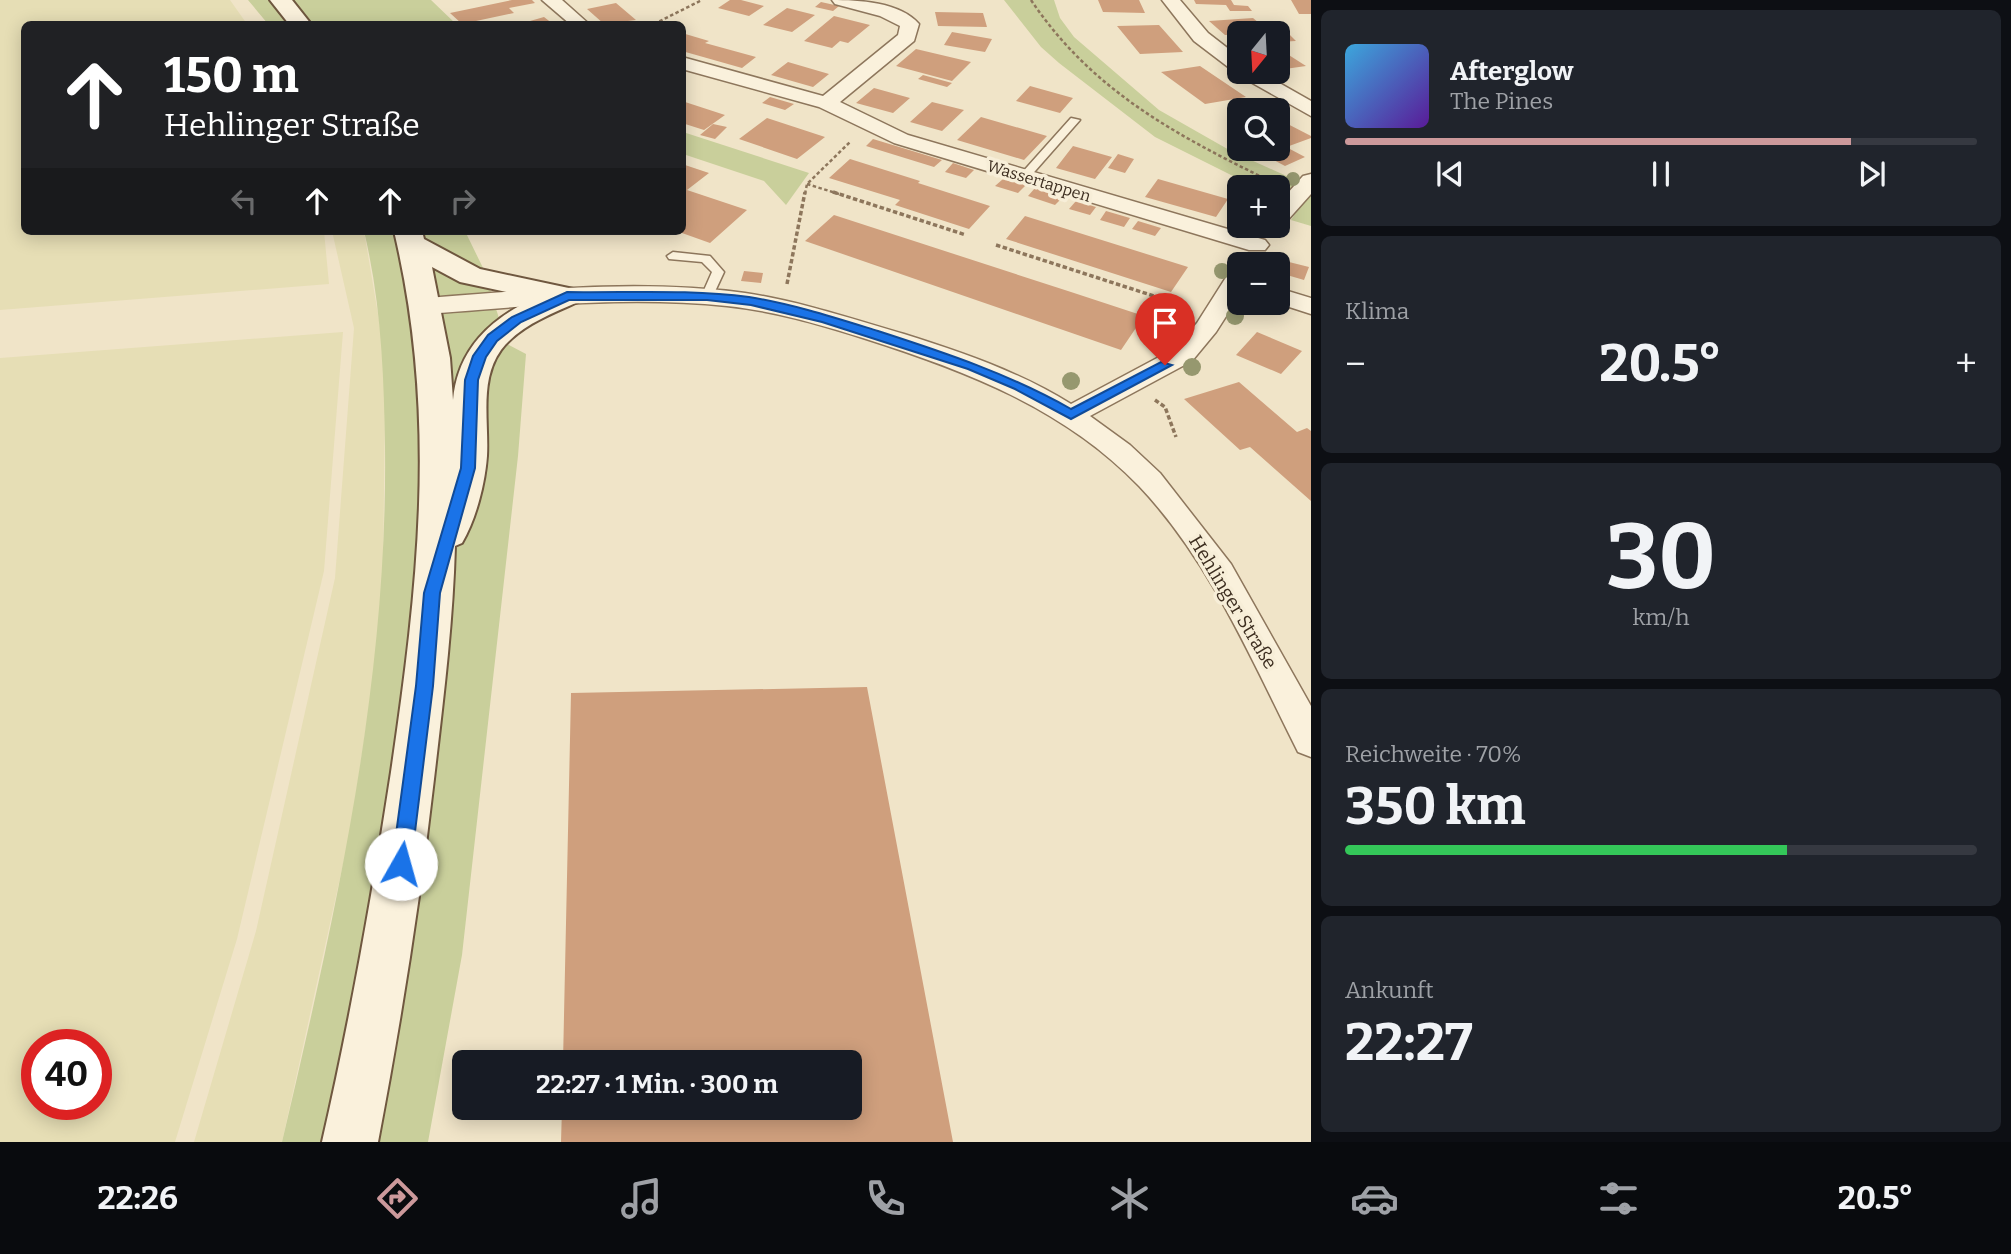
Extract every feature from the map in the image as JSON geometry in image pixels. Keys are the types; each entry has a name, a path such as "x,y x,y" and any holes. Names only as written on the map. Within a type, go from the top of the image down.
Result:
{"street":[{"path":"281,0 298,21"},
{"path":"551,0 576,21"},
{"path":"827,103 907,37 911,30 910,23 901,17 841,0"},
{"path":"1171,0 1201,37 1227,57"},
{"name":"Wassertappen","path":"686,64 827,103 901,139 1024,177 1227,254"},
{"path":"1267,84 1311,110"},
{"path":"1290,203 1303,187"},
{"path":"410,238 471,276 567,296"},
{"path":"350,1142 368,1061 401,864 424,686 432,593 438,446 435,378 427,306 410,238"},
{"path":"1071,415 1183,355 1227,295"},
{"path":"432,593 468,468 472,380 480,356 493,338 517,319 567,296"},
{"name":"Hehlinger Straße","path":"427,306 567,296 707,297 783,308 972,366 1020,386 1071,415 1130,461 1184,521 1210,557 1249,624 1311,742"},
{"path":"1290,299 1311,306"}],"lane":[{"path":"1024,177 1075,120"},
{"path":"673,256 706,259 718,272 707,297"}],"path":[{"path":"660,21 702,0"},
{"path":"1031,0 1064,46 1135,107 1192,142 1303,187"},
{"path":"783,308 807,184 869,125"},
{"path":"807,184 966,235"},
{"path":"996,244 1214,315"},
{"path":"1165,407 1176,437"}],"shaded area":[{"path":"0,0 230,0 245,21 21,21 21,235 324,235 329,284 0,310"},
{"path":"333,235 365,235 382,338 385,405 383,573 376,659 351,828 282,1142 194,1142 256,931 335,578 354,328"},
{"path":"343,332 324,571 237,939 175,1142 0,1142 0,358"}],"green space":[{"path":"248,0 431,0 453,21 266,21"},
{"path":"1004,0 1054,0 1060,18 1074,37 1159,110 1227,149 1227,161 1253,161 1284,175 1231,175 1155,137 1041,47"},
{"path":"686,133 809,173 786,205 764,181 686,155"},
{"path":"1290,178 1311,187 1311,226 1291,220 1301,205 1290,201"},
{"path":"365,235 467,235 484,270 507,344 526,354 518,456 462,955 428,1142 282,1142 339,884 368,710 378,623 384,535 384,392 378,311"}],"building":[{"path":"512,0 532,0 535,3 509,8 514,13 476,21 459,21 450,13"},
{"path":"730,0 764,6 749,16 718,8"},
{"path":"1098,0 1139,0 1145,13 1103,12"},
{"path":"1194,0 1231,0 1234,5 1248,6 1252,11 1230,11 1226,5 1196,4"},
{"path":"1291,0 1311,0 1311,14 1299,14"},
{"path":"821,2 839,6 833,11 815,7"},
{"path":"616,3 636,20 601,21 587,9"},
{"path":"787,8 815,15 792,32 763,25"},
{"path":"935,12 983,13 987,27 938,26"},
{"path":"834,16 870,25 848,43 840,41 832,48 804,41"},
{"path":"544,17 549,21 530,21"},
{"path":"1253,18 1257,21 1227,21 1225,35 1209,21"},
{"path":"1159,25 1183,52 1140,54 1117,26"},
{"path":"952,32 992,39 985,52 944,45"},
{"path":"686,34 709,41 705,43 756,57 742,68 686,52"},
{"path":"916,49 971,62 952,81 896,66"},
{"path":"1290,56 1306,66 1290,68"},
{"path":"788,62 829,74 813,87 771,75"},
{"path":"1200,66 1246,97 1227,98 1227,100 1205,104 1161,72"},
{"path":"923,75 952,83 947,87 918,79"},
{"path":"1030,86 1073,98 1060,113 1016,101"},
{"path":"874,88 910,98 893,113 856,103"},
{"path":"770,97 794,104 785,110 762,103"},
{"path":"686,102 725,115 704,130 686,124"},
{"path":"932,102 964,110 942,131 910,122"},
{"path":"981,117 1047,136 1024,160 957,140"},
{"path":"767,118 825,137 797,159 739,139"},
{"path":"713,124 727,127 715,139 700,135"},
{"path":"1290,125 1311,136 1290,146"},
{"path":"873,139 942,160 934,167 866,146"},
{"path":"1073,146 1112,157 1095,179 1056,168"},
{"path":"1290,149 1305,157 1285,166 1276,161 1290,161"},
{"path":"1118,154 1134,159 1125,173 1108,168"},
{"path":"850,159 990,206 969,229 895,205 900,200 829,178"},
{"path":"953,163 974,170 966,178 945,172"},
{"path":"686,165 709,173 687,190 747,210 710,243 686,234"},
{"path":"1003,179 1026,185 1018,193 995,186"},
{"path":"1158,179 1227,200 1216,217 1145,197"},
{"path":"1035,188 1063,197 1055,205 1028,196"},
{"path":"1076,201 1096,207 1090,215 1069,209"},
{"path":"1106,211 1130,218 1124,227 1100,220"},
{"path":"834,215 1144,316 1121,350 805,241"},
{"path":"1025,216 1188,267 1171,292 1006,239"},
{"path":"1138,221 1161,228 1155,236 1132,229"},
{"path":"1290,262 1309,267 1304,280 1290,276"},
{"path":"744,271 763,273 761,283 741,281"},
{"path":"1257,332 1302,351 1281,374 1236,355"},
{"path":"1239,382 1297,432 1307,428 1311,431 1311,501 1250,447 1240,450 1184,399"},
{"path":"867,687 953,1142 561,1142 562,1120 862,1120 862,1050 563,1050 571,693"}],"route":[{"path":"401,864 424,686 432,593 468,468 472,380 480,356 493,338 517,319 567,296 707,297 751,301 826,319 972,366 1020,386 1071,415 1130,386 1165,365"}]}
